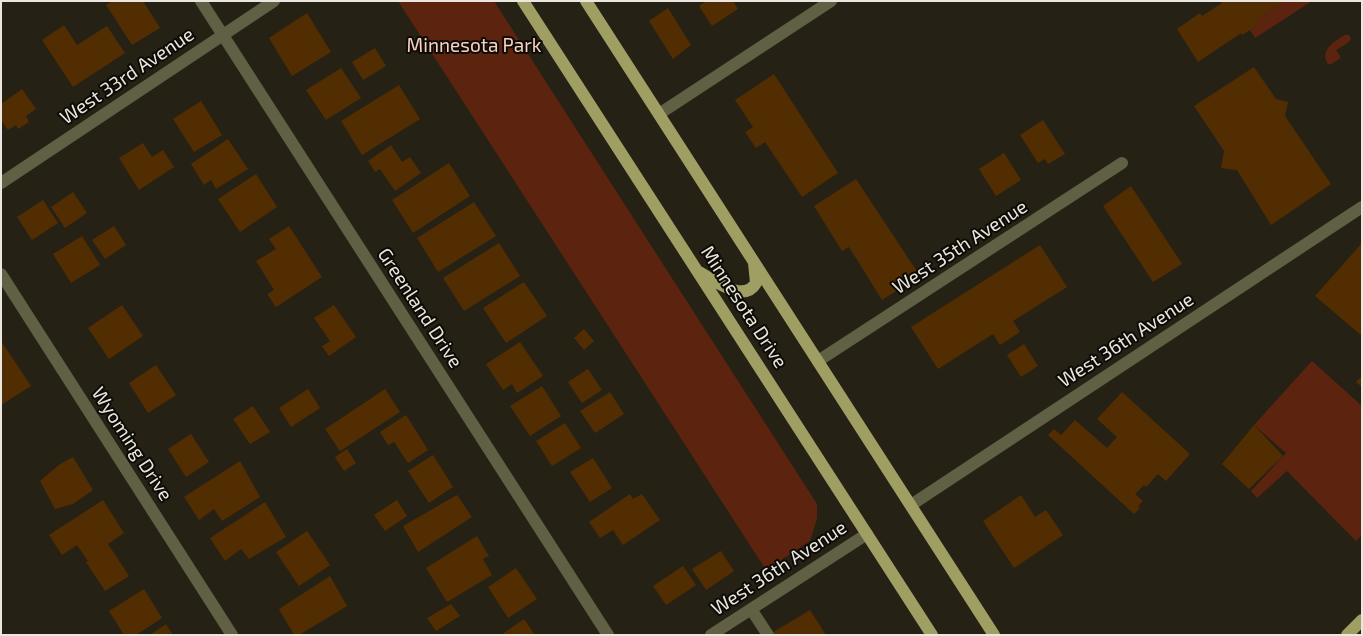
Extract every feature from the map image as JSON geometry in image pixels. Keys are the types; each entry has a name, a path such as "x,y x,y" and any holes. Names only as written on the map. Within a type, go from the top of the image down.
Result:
{"main road":[{"name":"Minnesota Drive","path":"523,1 932,635"},
{"name":"Minnesota Drive","path":"586,1 994,635"},
{"path":"698,272 731,289 743,292 749,291 756,283 754,261"},
{"path":"1347,635 1362,620"}],"street":[{"name":"Greenland Drive","path":"200,1 608,635"},
{"name":"West 33rd Avenue","path":"1,183 274,1"},
{"path":"659,114 832,1"},
{"name":"West 35th Avenue","path":"818,361 1122,164"},
{"name":"West 36th Avenue","path":"911,505 1362,207"},
{"name":"Wyoming Drive","path":"1,274 232,635"},
{"name":"West 36th Avenue","path":"711,635 867,534"},
{"path":"751,609 768,635"}],"green space":[{"name":"Minnesota Park","path":"398,1 494,1 817,504 817,519 810,541 766,570"},
{"path":"1285,1 1312,1 1255,38 1250,30 1259,24 1257,20"},
{"path":"1345,35 1349,35 1351,39 1336,50 1341,58 1328,64 1325,54 1329,46"},
{"path":"1312,361 1362,406 1362,535 1356,541 1287,471 1257,498 1251,491 1286,453 1254,425"}],"building":[{"path":"113,1 143,1 160,28 132,45 106,5"},
{"path":"706,1 733,1 738,9 712,26 699,6"},
{"path":"1220,1 1285,1 1257,20 1259,24 1242,35 1241,33 1198,62 1177,29 1200,13 1202,16 1222,3"},
{"path":"668,8 691,45 673,59 649,21"},
{"path":"307,13 331,52 292,76 269,38"},
{"path":"64,25 77,45 107,26 125,53 73,87 42,40"},
{"path":"375,48 386,66 363,80 352,62"},
{"path":"1254,67 1276,99 1288,102 1285,116 1331,184 1271,225 1237,170 1221,168 1224,151 1194,106"},
{"path":"341,68 361,98 326,120 306,90"},
{"path":"774,74 838,173 802,197 765,142 756,148 745,132 753,127 735,100"},
{"path":"399,85 420,119 362,155 341,121"},
{"path":"22,89 36,109 26,116 29,122 18,129 16,125 8,130 1,120 1,104"},
{"path":"201,101 222,135 194,152 173,119"},
{"path":"1043,120 1065,154 1048,164 1045,159 1038,163 1020,135"},
{"path":"228,139 248,169 216,189 211,180 204,185 191,164"},
{"path":"143,143 152,157 163,150 174,167 139,190 119,158"},
{"path":"391,145 402,162 410,157 421,173 395,191 380,169 375,172 368,161"},
{"path":"1004,153 1021,180 996,196 979,169"},
{"path":"449,163 470,196 413,233 392,200"},
{"path":"256,174 277,207 240,232 218,199"},
{"path":"856,179 920,276 882,300 849,247 842,251 814,206"},
{"path":"1131,186 1182,264 1153,282 1103,206"},
{"path":"73,192 87,213 65,228 51,207"},
{"path":"43,200 58,223 32,240 17,217"},
{"path":"474,202 496,236 438,272 417,238"},
{"path":"114,226 126,245 105,259 92,240"},
{"path":"289,226 322,277 276,307 267,294 274,290 256,261 276,249 269,239"},
{"path":"82,236 100,265 71,283 53,254"},
{"path":"499,243 520,276 464,311 443,278"},
{"path":"1362,243 1362,336 1315,296"},
{"path":"1040,245 1067,287 1013,321 1020,332 1000,345 993,334 938,369 911,327"},
{"path":"524,282 547,316 506,343 483,308"},
{"path":"122,305 143,336 109,359 88,328"},
{"path":"334,305 356,337 329,356 322,346 330,341 314,318"},
{"path":"584,329 594,341 584,350 574,338"},
{"path":"1,341 31,386 1,405"},
{"path":"520,342 543,376 517,393 512,384 503,390 486,364"},
{"path":"1024,344 1038,366 1021,377 1007,355"},
{"path":"156,365 176,395 148,413 129,383"},
{"path":"588,369 602,390 582,403 568,382"},
{"path":"1362,376 1362,387 1356,382"},
{"path":"542,386 561,416 530,436 510,406"},
{"path":"308,389 320,408 291,427 279,408"},
{"path":"385,389 400,412 340,451 325,429"},
{"path":"610,392 624,414 595,433 580,411"},
{"path":"1122,392 1190,454 1166,481 1158,474 1146,487 1144,485 1135,494 1143,501 1138,506 1140,508 1134,514 1048,435 1054,429 1061,435 1075,420 1107,448 1117,437 1097,419"},
{"path":"253,406 270,432 250,444 233,419"},
{"path":"406,415 428,450 408,463 394,442 388,445 380,432"},
{"path":"565,423 581,448 552,466 536,441"},
{"path":"1254,425 1283,456 1249,489 1222,464"},
{"path":"191,434 209,462 186,477 168,449"},
{"path":"347,449 356,463 344,471 335,457"},
{"path":"433,455 453,487 429,503 408,471"},
{"path":"73,457 93,490 73,504 55,509 40,481 60,464"},
{"path":"593,458 612,488 590,502 570,472"},
{"path":"240,461 260,497 222,521 214,509 199,520 184,497"},
{"path":"630,494 633,499 642,494 660,520 623,545 613,530 600,538 589,522"},
{"path":"457,495 472,517 418,552 403,526"},
{"path":"1021,495 1035,517 1046,510 1063,535 1014,568 983,521"},
{"path":"103,500 124,533 108,544 129,576 105,591 77,545 62,555 49,535"},
{"path":"397,500 407,516 385,531 374,515"},
{"path":"265,502 286,537 249,559 241,549 225,561 210,538"},
{"path":"307,531 330,565 299,586 276,552"},
{"path":"477,536 489,556 483,559 492,575 447,602 426,568"},
{"path":"721,551 734,571 706,590 692,569"},
{"path":"683,566 696,585 666,605 653,586"},
{"path":"516,568 537,599 508,618 488,587"},
{"path":"330,576 347,606 299,635 294,635 279,609"},
{"path":"144,589 162,618 136,635 124,635 109,611"},
{"path":"451,604 460,616 436,631 427,618"},
{"path":"810,610 826,635 773,635 772,633"},
{"path":"524,619 535,635 501,635"},
{"path":"166,624 173,635 150,635"}]}
